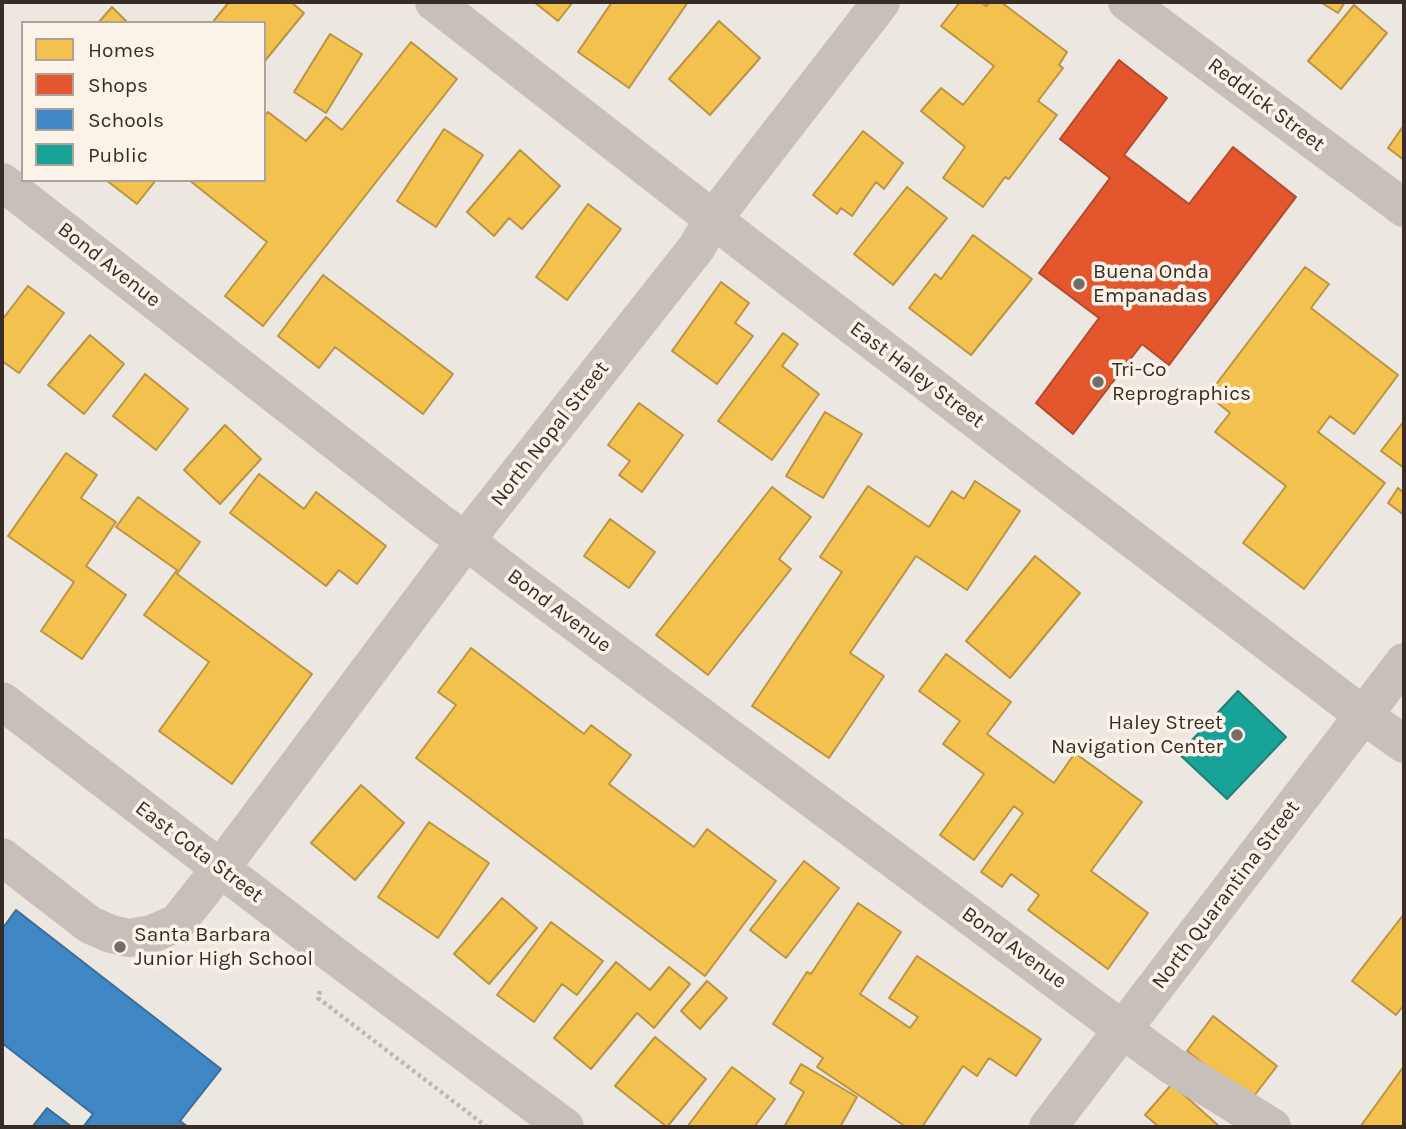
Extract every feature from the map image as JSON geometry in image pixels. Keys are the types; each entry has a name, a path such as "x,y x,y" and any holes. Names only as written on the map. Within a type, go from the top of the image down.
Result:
{"street":[{"name":"East Haley Street","path":"434,2 713,219 1404,744"},
{"name":"North Nopal Street","path":"2,857 90,925 111,934 129,938 177,923 466,541 697,247 713,219 881,2"},
{"name":"Reddick Street","path":"1127,2 1404,208"},
{"name":"Bond Avenue","path":"2,182 523,585 1171,1065 1272,1127"},
{"name":"North Quarantina Street","path":"1048,1127 1404,662"},
{"name":"East Cota Street","path":"2,701 342,962 565,1127"}],"path":[{"path":"318,999 487,1127"}],"building: Homes":[{"path":"229,2 291,2 304,13 266,60 266,21 214,21"},
{"path":"534,2 573,2 558,21"},
{"path":"612,2 688,2 629,88 578,52"},
{"path":"960,2 980,2 986,6 990,2 1001,2 1067,52 1059,65 1063,68 1038,101 1057,115 1009,179 1005,177 983,207 943,178 965,147 921,111 941,88 963,105 994,66 941,26"},
{"path":"1320,2 1345,2 1338,13"},
{"path":"1354,5 1387,33 1341,89 1308,61"},
{"path":"112,7 126,21 100,21"},
{"path":"719,21 760,58 710,115 669,79"},
{"path":"330,34 362,54 326,113 294,92"},
{"path":"411,42 457,79 263,326 225,296 267,242 192,182 266,182 268,112 306,141 326,117 342,130"},
{"path":"1404,125 1404,160 1388,148"},
{"path":"444,129 483,155 436,227 397,201"},
{"path":"863,131 903,163 884,189 876,182 852,216 841,208 837,214 813,195"},
{"path":"520,150 560,186 522,229 509,218 494,236 467,212"},
{"path":"109,182 154,182 137,204"},
{"path":"907,187 947,218 893,285 854,254"},
{"path":"588,204 621,229 567,300 536,277"},
{"path":"973,235 1032,279 971,355 909,308 935,274 941,279"},
{"path":"1305,267 1329,284 1311,308 1398,375 1354,434 1330,416 1318,432 1385,483 1304,589 1243,543 1286,486 1215,432 1230,413 1208,395"},
{"path":"323,275 453,374 423,414 335,347 319,368 278,336"},
{"path":"721,282 749,303 735,323 753,336 717,384 672,351"},
{"path":"28,286 64,313 19,373 2,361 2,320"},
{"path":"783,333 798,344 782,366 819,394 772,460 718,421"},
{"path":"90,335 124,364 84,414 48,385"},
{"path":"145,374 188,409 156,450 113,416"},
{"path":"639,403 683,435 642,492 619,475 630,461 608,445"},
{"path":"825,412 862,434 823,498 786,476"},
{"path":"1404,421 1404,468 1381,451"},
{"path":"225,425 261,459 220,504 184,470"},
{"path":"66,453 97,475 81,498 116,522 86,566 126,595 82,659 41,631 74,582 8,536"},
{"path":"259,474 304,509 316,492 386,546 357,584 339,570 326,586 230,513"},
{"path":"975,481 1020,511 967,590 916,556 850,653 884,676 829,758 752,706 842,572 820,557 868,486 929,527 952,491 964,499"},
{"path":"772,487 811,517 779,559 791,569 708,675 656,635"},
{"path":"1398,488 1404,493 1404,515 1388,503"},
{"path":"138,497 200,542 177,574 312,674 232,784 159,731 209,662 144,615 177,570 116,527"},
{"path":"610,519 655,552 629,588 584,556"},
{"path":"1035,556 1080,593 1010,678 966,641"},
{"path":"471,648 584,734 591,725 631,755 609,784 694,847 707,829 776,881 705,976 416,758 456,705 438,692"},
{"path":"946,654 1011,702 987,734 1054,783 1075,753 1142,802 1091,871 1148,913 1108,969 1028,910 1039,895 1011,874 1002,887 981,872 1023,813 1014,806 974,860 940,835 984,774 943,744 960,721 919,691"},
{"path":"361,785 404,823 355,880 311,843"},
{"path":"429,822 489,863 438,938 378,897"},
{"path":"804,861 839,888 786,958 750,930"},
{"path":"502,898 537,928 489,984 454,954"},
{"path":"858,903 901,932 860,994 910,1028 918,1017 889,998 917,956 1041,1039 1016,1076 989,1058 977,1076 963,1066 922,1127 906,1127 817,1067 823,1058 773,1024 807,972 811,974"},
{"path":"1404,914 1404,1005 1396,1015 1352,981"},
{"path":"551,922 603,961 577,995 562,984 534,1022 497,995"},
{"path":"616,962 650,990 669,967 690,984 654,1028 637,1013 591,1069 554,1038"},
{"path":"707,981 727,998 700,1029 681,1011"},
{"path":"1213,1016 1277,1066 1251,1100 1187,1051"},
{"path":"655,1037 706,1079 667,1127 615,1086"},
{"path":"801,1064 857,1097 840,1127 784,1127 804,1092 790,1083"},
{"path":"1404,1066 1404,1127 1360,1127"},
{"path":"732,1067 775,1099 754,1127 687,1127"},
{"path":"1172,1084 1220,1127 1159,1127 1145,1115"}],"building: Shops":[{"path":"1119,60 1167,98 1124,155 1189,204 1233,147 1296,197 1169,365 1142,344 1073,434 1036,403 1099,318 1039,273 1110,178 1060,139"}],"building: Schools":[{"path":"16,910 221,1069 180,1121 188,1127 83,1127 93,1114 2,1043 2,929"},
{"path":"47,1108 72,1127 32,1127"}],"building: Public":[{"path":"1238,691 1286,737 1227,799 1179,754"}],"place":[{"name":"Buena Onda Empanadas","path":"1079,284"},
{"name":"Tri-Co Reprographics","path":"1098,382"},
{"name":"Haley Street Navigation Center","path":"1237,735"},
{"name":"Santa Barbara Junior High School","path":"120,947"}]}
